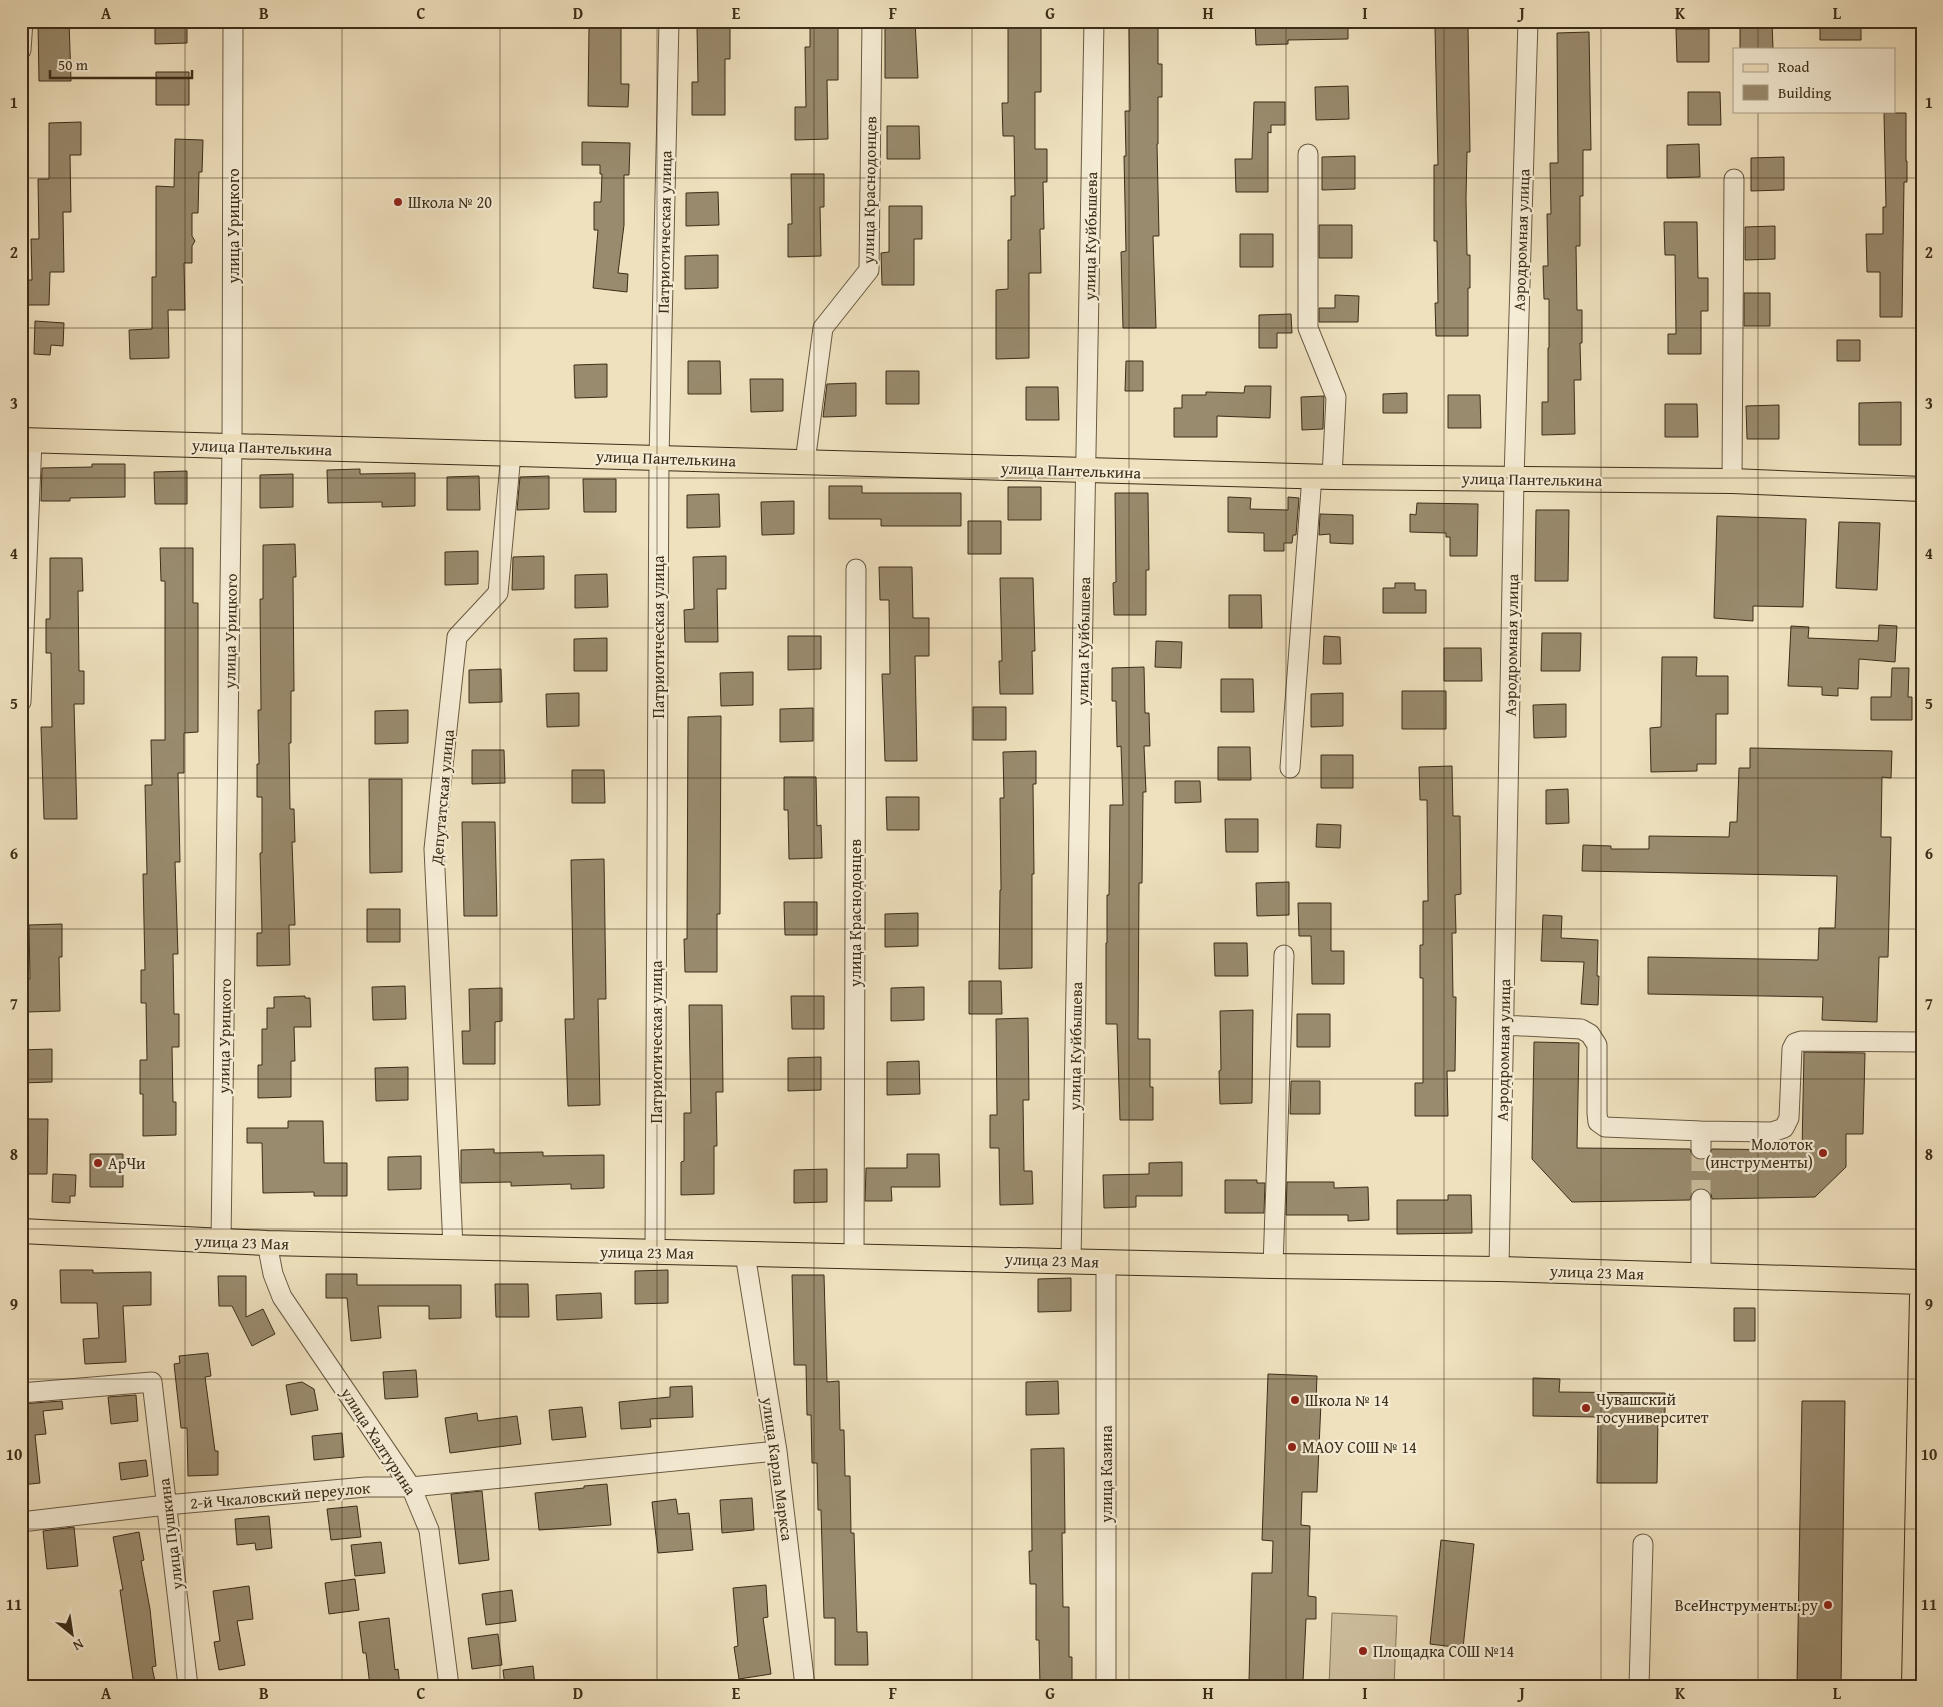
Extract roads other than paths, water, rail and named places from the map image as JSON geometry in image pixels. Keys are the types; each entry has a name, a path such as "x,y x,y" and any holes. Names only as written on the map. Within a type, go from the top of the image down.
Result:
{"main road":[{"name":"улица Пантелькина","path":"26,441 1322,476 1732,482 1922,489"},
{"name":"улица 23 Мая","path":"21,1231 266,1243 1273,1266 1499,1269 1922,1282"},
{"path":"1914,1686 1922,1296"}],"street":[{"path":"21,50 23,21"},
{"name":"улица Урицкого","path":"221,1241 232,446 233,21"},
{"name":"Патриотическая улица","path":"655,1252 659,459 669,21"},
{"name":"улица Краснодонцев","path":"804,462 823,328 869,270 872,21"},
{"name":"улица Куйбышева","path":"1071,1260 1094,21"},
{"name":"Аэродромная улица","path":"1499,1269 1514,480 1528,21"},
{"path":"1290,768 1322,476 1336,397 1308,328 1308,154"},
{"path":"1732,482 1734,179"},
{"path":"21,702 26,441"},
{"name":"Депутатская улица","path":"453,1247 434,848 457,638 498,593 511,454"},
{"name":"улица Краснодонцев","path":"854,1256 856,569"},
{"path":"1273,1266 1284,955"},
{"path":"1504,1025 1582,1029 1590,1034 1598,1045 1596,1113 1598,1122 1605,1127 1701,1140 1772,1132 1784,1128 1789,1118 1792,1049 1795,1043 1801,1041 1922,1042"},
{"path":"1701,1200 1701,1276"},
{"name":"улица Халтурина","path":"266,1243 273,1274 282,1297 411,1487 429,1530 449,1686"},
{"name":"улица Карла Маркса","path":"744,1254 777,1451 805,1686"},
{"name":"улица Казина","path":"1106,1262 1106,1686"},
{"name":"улица Пушкина","path":"21,1393 152,1382 188,1686"},
{"name":"2-й Чкаловский переулок","path":"21,1522 166,1505 366,1487 411,1487 777,1451"},
{"path":"1639,1686 1642,1544"}],"tunnel":[{"path":"1701,1149 1701,1199"}],"place":[{"name":"Школа № 20","path":"398,202"},
{"name":"Молоток (инструменты)","path":"1823,1153"},
{"name":"АрЧи","path":"98,1163"},
{"name":"Школа № 14","path":"1295,1400"},
{"name":"Чувашский госуниверситет","path":"1586,1408"},
{"name":"МАОУ СОШ № 14","path":"1292,1447"},
{"name":"ВсеИнструменты.ру","path":"1828,1605"},
{"name":"Площадка СОШ №14","path":"1363,1651"}]}
